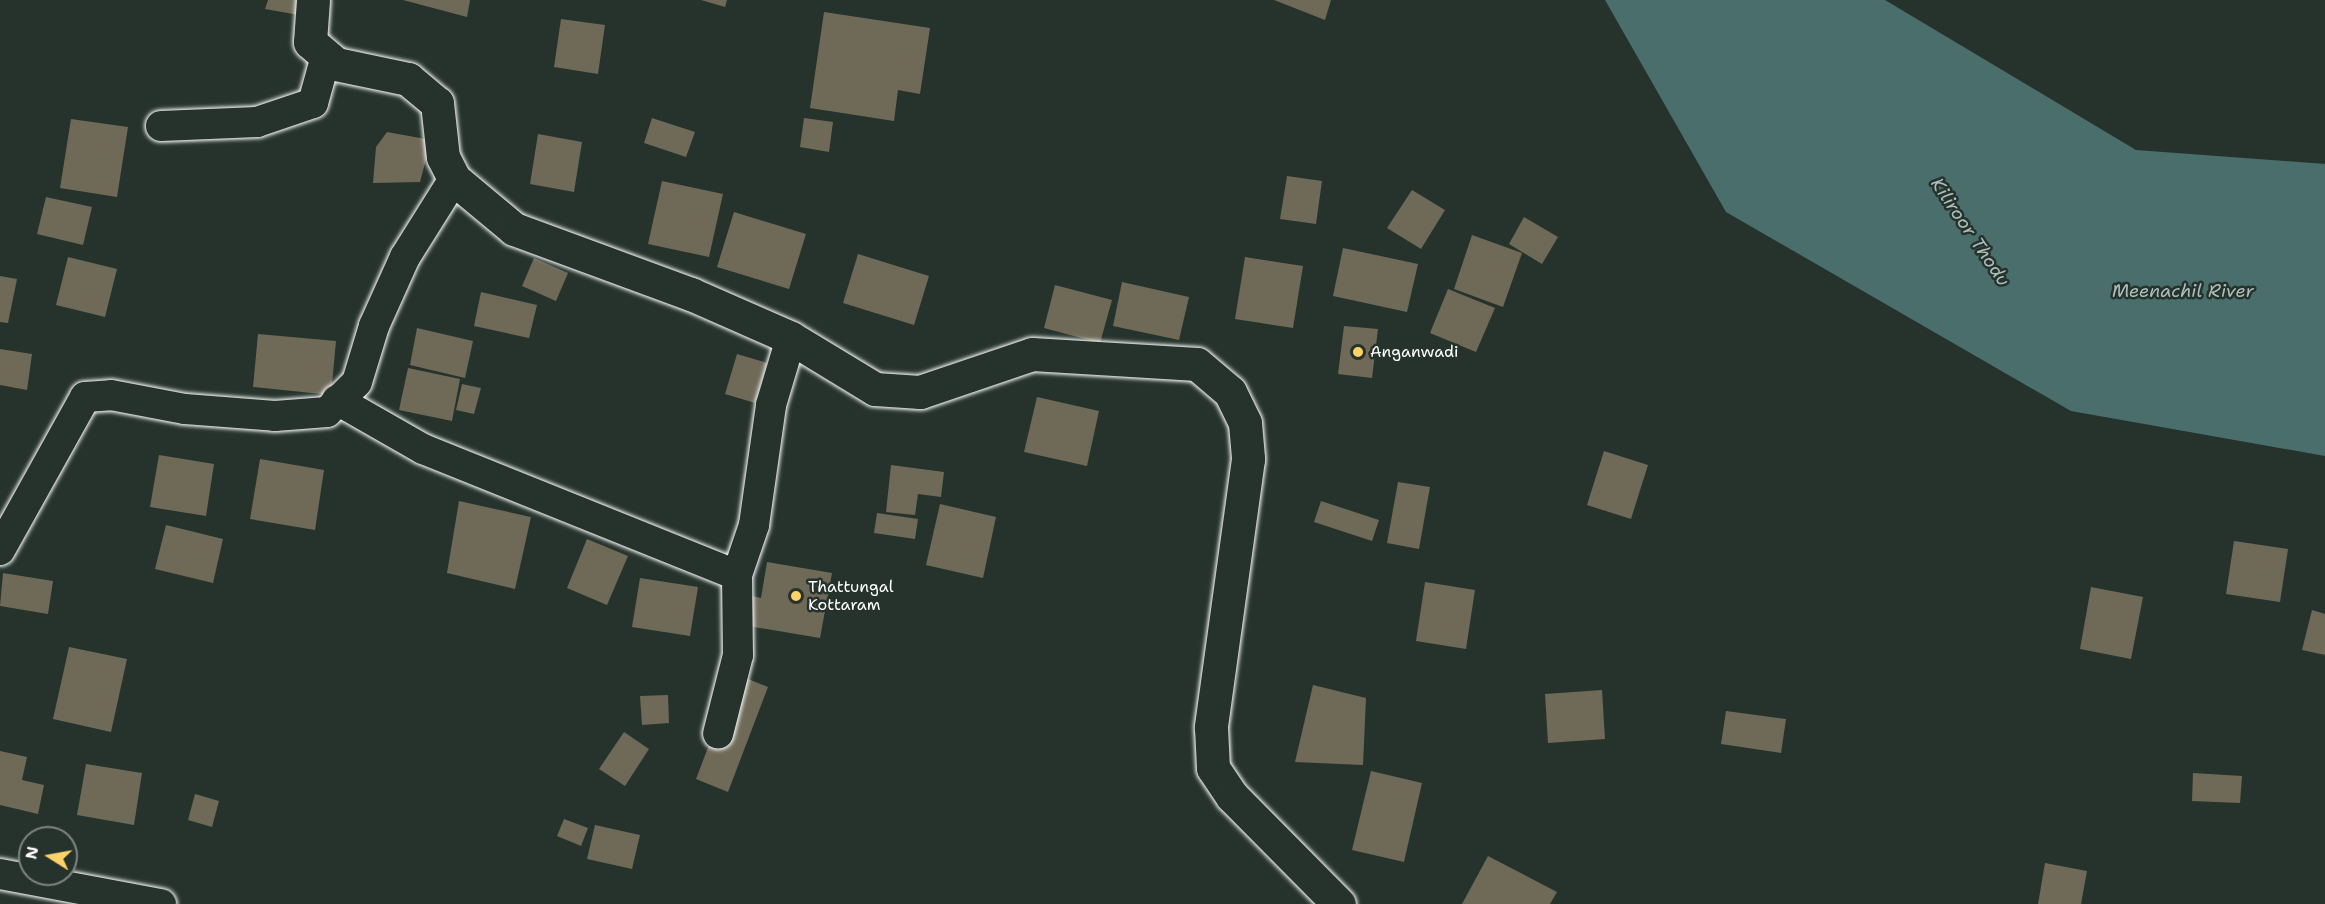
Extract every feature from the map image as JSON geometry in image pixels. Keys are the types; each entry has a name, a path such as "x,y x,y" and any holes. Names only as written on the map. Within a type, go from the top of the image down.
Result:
{"main road":[{"path":"313,0 310,42 336,64 408,79 436,103 443,157 454,179 514,229 691,294 791,338 875,389 920,392 1032,354 1197,364 1230,392 1245,423 1248,459 1211,727 1213,768 1232,796 1339,904"}],"street":[{"path":"161,126 257,122 313,103 327,56"},
{"path":"0,550 85,397 111,394 185,409 275,416 327,412 357,382 405,257 454,179"},
{"path":"718,734 738,655 737,575 754,525 771,405 791,338"},
{"path":"338,400 423,449 737,575"},
{"path":"0,874 161,904"}],"water":[{"name":"Meenachil River","path":"1605,0 1885,0 2136,150 2325,164 2325,456 2071,411 1726,212"}],"building":[{"path":"268,0 302,0 299,15 265,9"},
{"path":"403,0 470,0 467,17"},
{"path":"701,0 727,0 725,7"},
{"path":"1274,0 1331,0 1325,20"},
{"path":"824,12 930,28 920,94 898,90 894,121 810,108"},
{"path":"561,19 605,25 598,74 554,67"},
{"path":"652,118 695,132 686,157 644,143"},
{"path":"804,118 833,122 829,152 800,147"},
{"path":"71,119 128,127 117,197 60,188"},
{"path":"387,132 431,140 420,182 373,183 376,147"},
{"path":"538,134 582,142 574,192 530,184"},
{"path":"1287,176 1322,181 1316,224 1280,219"},
{"path":"662,181 723,194 709,257 648,244"},
{"path":"1412,190 1445,210 1421,249 1387,228"},
{"path":"46,197 92,207 83,245 37,234"},
{"path":"734,212 806,234 789,289 717,267"},
{"path":"1524,217 1558,237 1542,264 1509,244"},
{"path":"1472,235 1522,253 1503,307 1454,289"},
{"path":"1343,248 1418,264 1407,312 1333,296"},
{"path":"858,254 929,276 914,325 843,303"},
{"path":"68,257 117,269 105,317 56,305"},
{"path":"1245,257 1303,266 1293,328 1235,319"},
{"path":"534,258 568,273 556,301 522,286"},
{"path":"0,276 17,279 8,323 0,322"},
{"path":"1122,282 1189,297 1179,340 1113,326"},
{"path":"1055,285 1112,300 1100,343 1044,328"},
{"path":"1448,289 1495,308 1476,352 1430,333"},
{"path":"481,292 537,305 529,338 474,326"},
{"name":"Anganwadi","path":"1344,326 1378,329 1372,378 1338,374"},
{"path":"417,328 473,341 465,378 410,365"},
{"path":"258,334 336,341 331,395 253,387"},
{"path":"0,349 32,354 27,390 0,385"},
{"path":"737,354 767,363 755,403 725,394"},
{"path":"408,368 460,379 452,421 399,410"},
{"path":"462,384 481,388 474,414 456,410"},
{"path":"1037,397 1099,411 1087,466 1024,452"},
{"path":"1604,451 1648,465 1631,519 1587,505"},
{"path":"159,455 214,464 206,516 150,507"},
{"path":"260,459 324,470 315,530 250,519"},
{"path":"891,465 944,472 941,497 918,494 915,515 886,512"},
{"path":"1398,482 1430,487 1419,549 1387,543"},
{"path":"459,501 531,517 515,589 447,573"},
{"path":"1321,501 1379,520 1372,541 1314,522"},
{"path":"940,504 996,517 983,578 926,565"},
{"path":"877,513 918,519 915,539 874,533"},
{"path":"166,525 223,539 213,583 155,569"},
{"path":"587,539 628,556 607,605 567,588"},
{"path":"2234,541 2288,549 2280,602 2226,594"},
{"path":"767,562 832,573 820,638 742,625 748,595 761,598"},
{"path":"3,573 53,581 48,614 0,606"},
{"path":"640,578 698,587 690,636 632,627"},
{"path":"1425,582 1475,590 1466,649 1416,641"},
{"path":"2091,587 2143,597 2131,659 2080,649"},
{"path":"2312,610 2325,614 2325,655 2302,650"},
{"path":"69,647 127,659 111,732 53,719"},
{"path":"736,674 768,687 728,792 696,779"},
{"path":"1313,685 1366,698 1363,765 1295,762"},
{"path":"1602,690 1605,739 1548,743 1545,694"},
{"path":"668,695 669,723 642,725 640,696"},
{"path":"1726,711 1786,719 1781,753 1721,744"},
{"path":"624,732 649,749 625,786 599,769"},
{"path":"0,751 27,757 22,780 44,785 38,814 0,805"},
{"path":"86,764 142,773 134,825 77,815"},
{"path":"1371,771 1422,783 1404,862 1352,850"},
{"path":"2193,773 2242,776 2240,803 2192,801"},
{"path":"195,794 219,801 212,827 188,820"},
{"path":"564,819 588,828 581,846 557,836"},
{"path":"595,825 640,835 632,869 587,859"},
{"path":"1488,856 1557,892 1550,904 1462,904"},
{"path":"2045,863 2087,871 2081,904 2038,904"}],"place":[{"name":"Anganwadi","path":"1358,352"},
{"name":"Thattungal Kottaram","path":"796,596"}],"water label":[{"name":"Kiliroor Thodu","path":"1970,232"}]}
